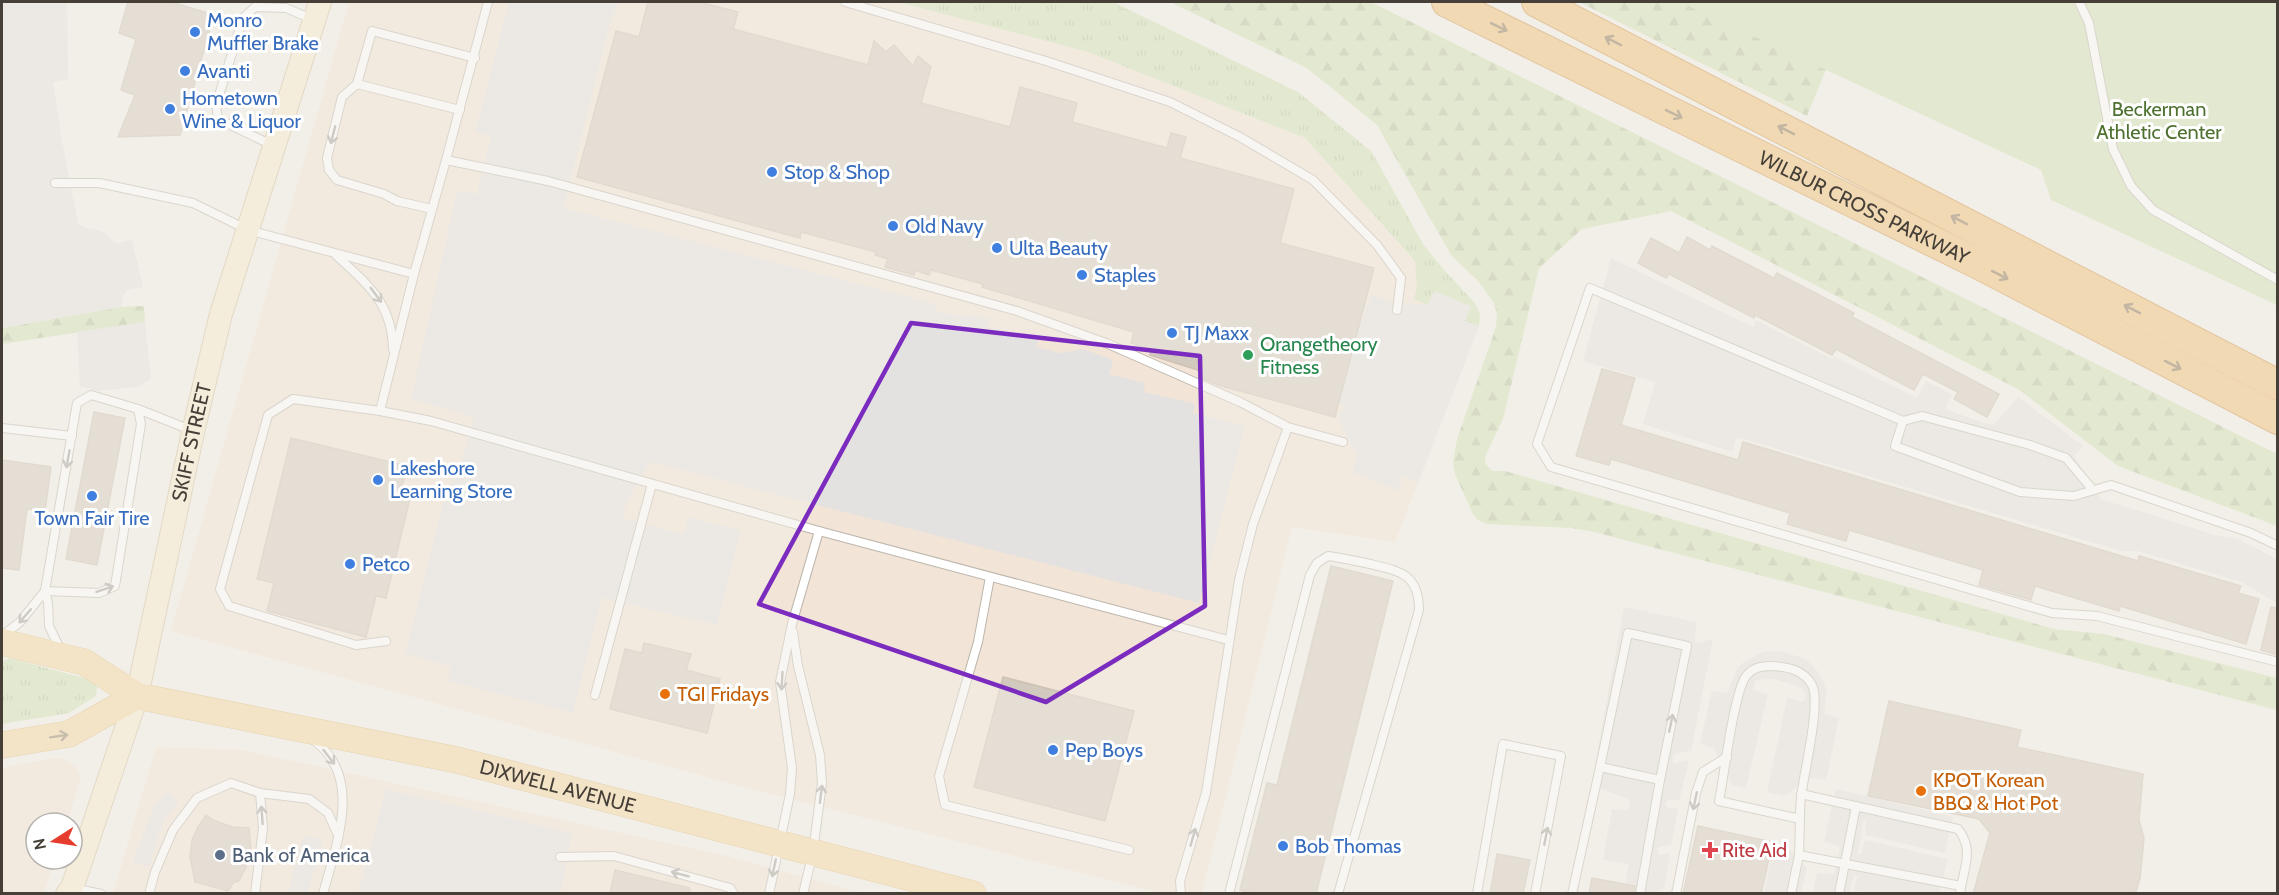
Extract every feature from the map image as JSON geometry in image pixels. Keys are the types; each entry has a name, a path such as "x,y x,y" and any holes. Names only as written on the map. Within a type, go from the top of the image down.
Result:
{"highway":[{"name":"WILBUR CROSS PARKWAY","path":"1447,2 1977,263 2277,419"},
{"name":"WILBUR CROSS PARKWAY","path":"1537,2 2277,384"}],"main road":[{"name":"SKIFF STREET","path":"71,892 137,696 193,432 221,314 317,11"},
{"name":"DIXWELL AVENUE","path":"2,642 84,662 137,696 458,760 973,894"},
{"path":"2,745 69,735 137,696"}],"lane":[{"path":"380,411 414,274 475,58 488,2"},
{"path":"845,2 1046,61 1170,102 1240,137 1313,180 1377,245 1401,278 1397,310"},
{"path":"2079,2 2089,23 2114,149 2131,186 2153,210 2277,280"},
{"path":"275,147 218,119 216,105 243,18 255,6 317,11"},
{"path":"432,209 397,201 384,194 338,180 329,170 327,158 342,96 357,84 372,31 475,58"},
{"path":"357,84 460,110"},
{"path":"446,160 571,187 1017,311 1106,343 1240,402 1288,427 1343,442"},
{"path":"55,183 99,183 193,203 248,230 414,274"},
{"path":"334,254 379,297 390,324 393,358"},
{"path":"2093,490 2066,458 2030,445 1922,416 1903,421 1590,288 1537,444 1551,467 2052,613 2097,616 2277,662"},
{"path":"64,657 49,626 45,591 77,403 91,395 138,409 193,432"},
{"path":"386,641 356,645 229,606 220,590 268,415 293,399 380,411 431,421 819,531 1228,640"},
{"path":"45,591 99,593 115,586 141,424 138,409"},
{"path":"1903,421 1895,446 2020,492 2074,496 2111,485 2251,532 2277,546"},
{"path":"1181,894 1180,881 1206,793 1239,580 1253,524 1288,427"},
{"path":"2,428 72,436"},
{"path":"595,695 652,484"},
{"path":"769,894 790,794 792,768 780,682 792,624 819,531"},
{"path":"1229,894 1310,575 1317,563 1328,556 1400,571 1411,580 1419,594 1419,610 1338,894"},
{"path":"990,577 978,642 939,776 945,805 1129,850"},
{"path":"2,637 20,622 45,591"},
{"path":"792,624 798,666 820,755 822,783 813,852 803,894"},
{"path":"1572,894 1628,633 1687,646 1659,780 1640,894"},
{"path":"1791,894 1799,855 1801,794 1815,704 1813,686 1805,676 1790,667 1756,667 1745,676 1737,700 1719,801 1800,819"},
{"path":"283,724 317,742 336,764 343,794 343,810 323,894"},
{"path":"1477,894 1503,744 1561,756 1535,894"},
{"path":"1676,894 1696,793 1703,772 1727,757"},
{"path":"1600,767 1659,780"},
{"path":"149,894 173,830 196,798 231,783 260,793 309,799 328,813 338,835"},
{"path":"255,894 263,828 260,793"},
{"path":"1799,855 1845,863 1960,890 1968,848 1965,838 1958,829 1801,794"},
{"path":"1839,894 1856,806"},
{"path":"560,857 614,856 730,888 734,894"},
{"path":"71,892 101,894"}],"highlighted area":[{"path":"911,323 1200,356 1205,606 1046,702 759,604"}],"shaded area":[{"path":"2,2 67,2 68,79 53,82 62,141 78,224 105,233 112,241 119,243 132,240 143,287 127,290 121,307 2,328"},
{"path":"349,2 898,2 1088,52 1305,138 1415,261 1465,292 1475,310 1479,326 1395,542 1292,527 1202,893 1161,893 759,791 171,631"},
{"path":"509,2 619,2 610,24 564,208 936,304 935,312 989,318 987,326 1039,339 1036,347 1059,353 1083,349 1113,360 1109,374 1145,383 1144,392 1196,404 1193,413 1245,426 1199,603 650,462 627,502 622,518 683,534 689,517 741,531 717,625 602,598 573,713 448,681 451,667 405,653 445,495 458,474 474,417 411,399 457,191 477,194 491,137 475,132"},
{"path":"1611,258 1753,327 1756,320 1832,359 1835,357 1917,398 1926,381 1952,394 1945,409 1987,424 1994,424 2018,397 2083,446 2074,456 2101,499 2215,535 2238,539 2277,559 2277,603 2241,582 2138,551 2121,551 1737,437 1732,452 1643,424 1655,382 1583,361"},
{"path":"1434,291 1471,306 1465,321 1479,326 1418,483 1404,476 1398,491 1352,472 1357,457 1337,417 1345,407 1329,400 1372,294 1390,302 1427,305"},
{"path":"145,322 151,379 137,387 98,391 80,386 77,332"},
{"path":"1624,607 1696,622 1695,642 1713,639 1691,751 1677,753 1673,756 1675,763 1689,760 1679,801 1670,799 1665,803 1667,808 1678,808 1671,845 1657,849 1659,855 1670,853 1664,889 1648,893 1623,893 1629,864 1603,860 1612,809 1627,810 1630,807 1629,799 1593,786"},
{"path":"1779,651 1806,659 1819,673 1827,691 1824,714 1839,718 1826,780 1811,778 1784,796 1767,792 1787,698 1802,702 1805,699 1805,692 1802,688 1775,679 1755,681 1753,690 1768,694 1746,788 1732,785 1714,748 1700,744 1712,691 1727,693 1738,667 1745,661 1763,652"},
{"path":"156,747 242,750 727,856 861,893 113,894"},
{"path":"55,758 65,759 79,772 80,780 71,811 24,811 24,871 51,871 44,893 2,893 2,768"},
{"path":"386,789 572,833 561,893 358,894"},
{"path":"1836,789 1953,817 1945,853 1865,835 1866,821 1863,821 1858,854 1861,855 1865,840 1948,859 1939,893 1870,893 1854,890 1857,876 1854,876 1849,893 1813,894 1817,873 1834,874 1840,849 1839,846 1824,842"},
{"path":"168,791 179,802 164,820 149,867 133,862 154,805"},
{"path":"303,836 323,839 308,893 288,893"},
{"path":"1774,845 1790,850 1807,868 1801,893 1764,894"}],"green space":[{"path":"898,2 1113,2 1298,92 1372,152 1423,244 1474,302 1480,314 1479,326 1465,321 1471,306 1428,305 1414,299 1417,285 1415,261 1305,138 1088,52"},
{"path":"1170,2 1371,2 2277,454 2277,526 2118,466 2018,389 1671,211 1582,229 1539,268 1503,419 1486,455 1485,463 1492,471 1505,471 2054,629 2104,634 2277,678 2277,710 1590,531 1487,524 1478,520 1455,474 1453,463 1457,439 1496,327 1497,314 1494,303 1479,282 1451,255 1377,125 1307,68"},
{"path":"1579,2 1812,2 1845,23 1807,116"},
{"name":"Beckerman Athletic Center","path":"1680,2 2277,2 2277,305 2051,200 2041,170"},
{"path":"144,306 145,322 2,344 2,328 121,307"},
{"path":"10,658 91,680 97,687 96,696 69,713 2,724 2,662"}],"building":[{"path":"128,2 172,2 214,15 180,135 118,137 135,95 121,90 136,39 119,33"},
{"path":"648,2 700,2 738,12 733,29 868,65 874,41 886,52 894,45 913,66 918,56 931,67 921,103 1010,127 1020,87 1077,103 1072,122 1167,148 1171,133 1186,137 1180,158 1294,189 1280,243 1374,268 1335,417 1218,385 1199,377 1201,371 1150,355 1151,349 1131,343 1134,332 982,287 983,284 931,270 929,275 915,270 914,275 885,267 888,259 875,255 876,252 801,232 800,238 577,177 616,31 639,37"},
{"path":"1687,237 1710,250 1712,246 1774,278 1777,273 1854,313 1852,317 1999,394 1987,417 1954,399 1958,392 1923,374 1914,390 1836,349 1832,355 1669,274 1666,278 1638,263 1651,238 1679,253"},
{"path":"1602,369 1635,378 1621,425 1738,460 1743,442 2138,561 2139,556 2241,586 2238,593 2259,599 2246,644 2120,606 2119,611 2035,586 2031,600 1979,585 1983,570 1849,530 1846,541 1787,524 1790,513 1611,459 1609,465 1576,456"},
{"path":"94,412 125,418 97,565 66,559"},
{"path":"291,438 407,466 401,491 411,494 386,598 376,596 366,637 267,611 274,583 257,579"},
{"path":"2,460 51,467 45,511 27,509 19,570 2,568"},
{"path":"1331,566 1393,581 1316,894 1254,894 1240,890 1267,783 1277,785"},
{"path":"2271,607 2277,608 2277,655 2261,650"},
{"name":"TGI Fridays","path":"644,643 691,654 686,670 720,679 707,733 610,709 625,649 642,653"},
{"path":"1003,677 1134,711 1105,821 974,787"},
{"path":"1889,701 2021,730 2017,747 2143,774 2139,820 2144,838 2140,879 2135,894 1973,894 1990,833 1979,819 1868,796"},
{"path":"206,815 232,827 249,828 251,850 246,867 239,881 233,883 228,891 195,882 190,857 192,840"},
{"path":"1698,826 1773,842 1761,894 1683,894"},
{"path":"1497,854 1530,860 1523,894 1490,894"},
{"path":"615,870 690,888 689,894 610,894"},
{"path":"1592,878 1635,886 1634,894 1589,894"}],"place":[{"name":"Monro Muffler Brake","path":"195,32"},
{"name":"Avanti","path":"185,71"},
{"name":"Hometown Wine & Liquor","path":"170,109"},
{"name":"Stop & Shop","path":"772,172"},
{"name":"Old Navy","path":"893,226"},
{"name":"Ulta Beauty","path":"997,248"},
{"name":"Staples","path":"1082,275"},
{"name":"TJ Maxx","path":"1172,333"},
{"name":"Orangetheory Fitness","path":"1248,355"},
{"name":"Lakeshore Learning Store","path":"378,480"},
{"name":"Town Fair Tire","path":"92,496"},
{"name":"Petco","path":"350,564"},
{"name":"TGI Fridays","path":"665,694"},
{"name":"Pep Boys","path":"1053,750"},
{"name":"KPOT Korean BBQ & Hot Pot","path":"1921,791"},
{"name":"Bob Thomas","path":"1283,846"},
{"name":"Rite Aid","path":"1710,850"},
{"name":"Bank of America","path":"220,855"}]}
